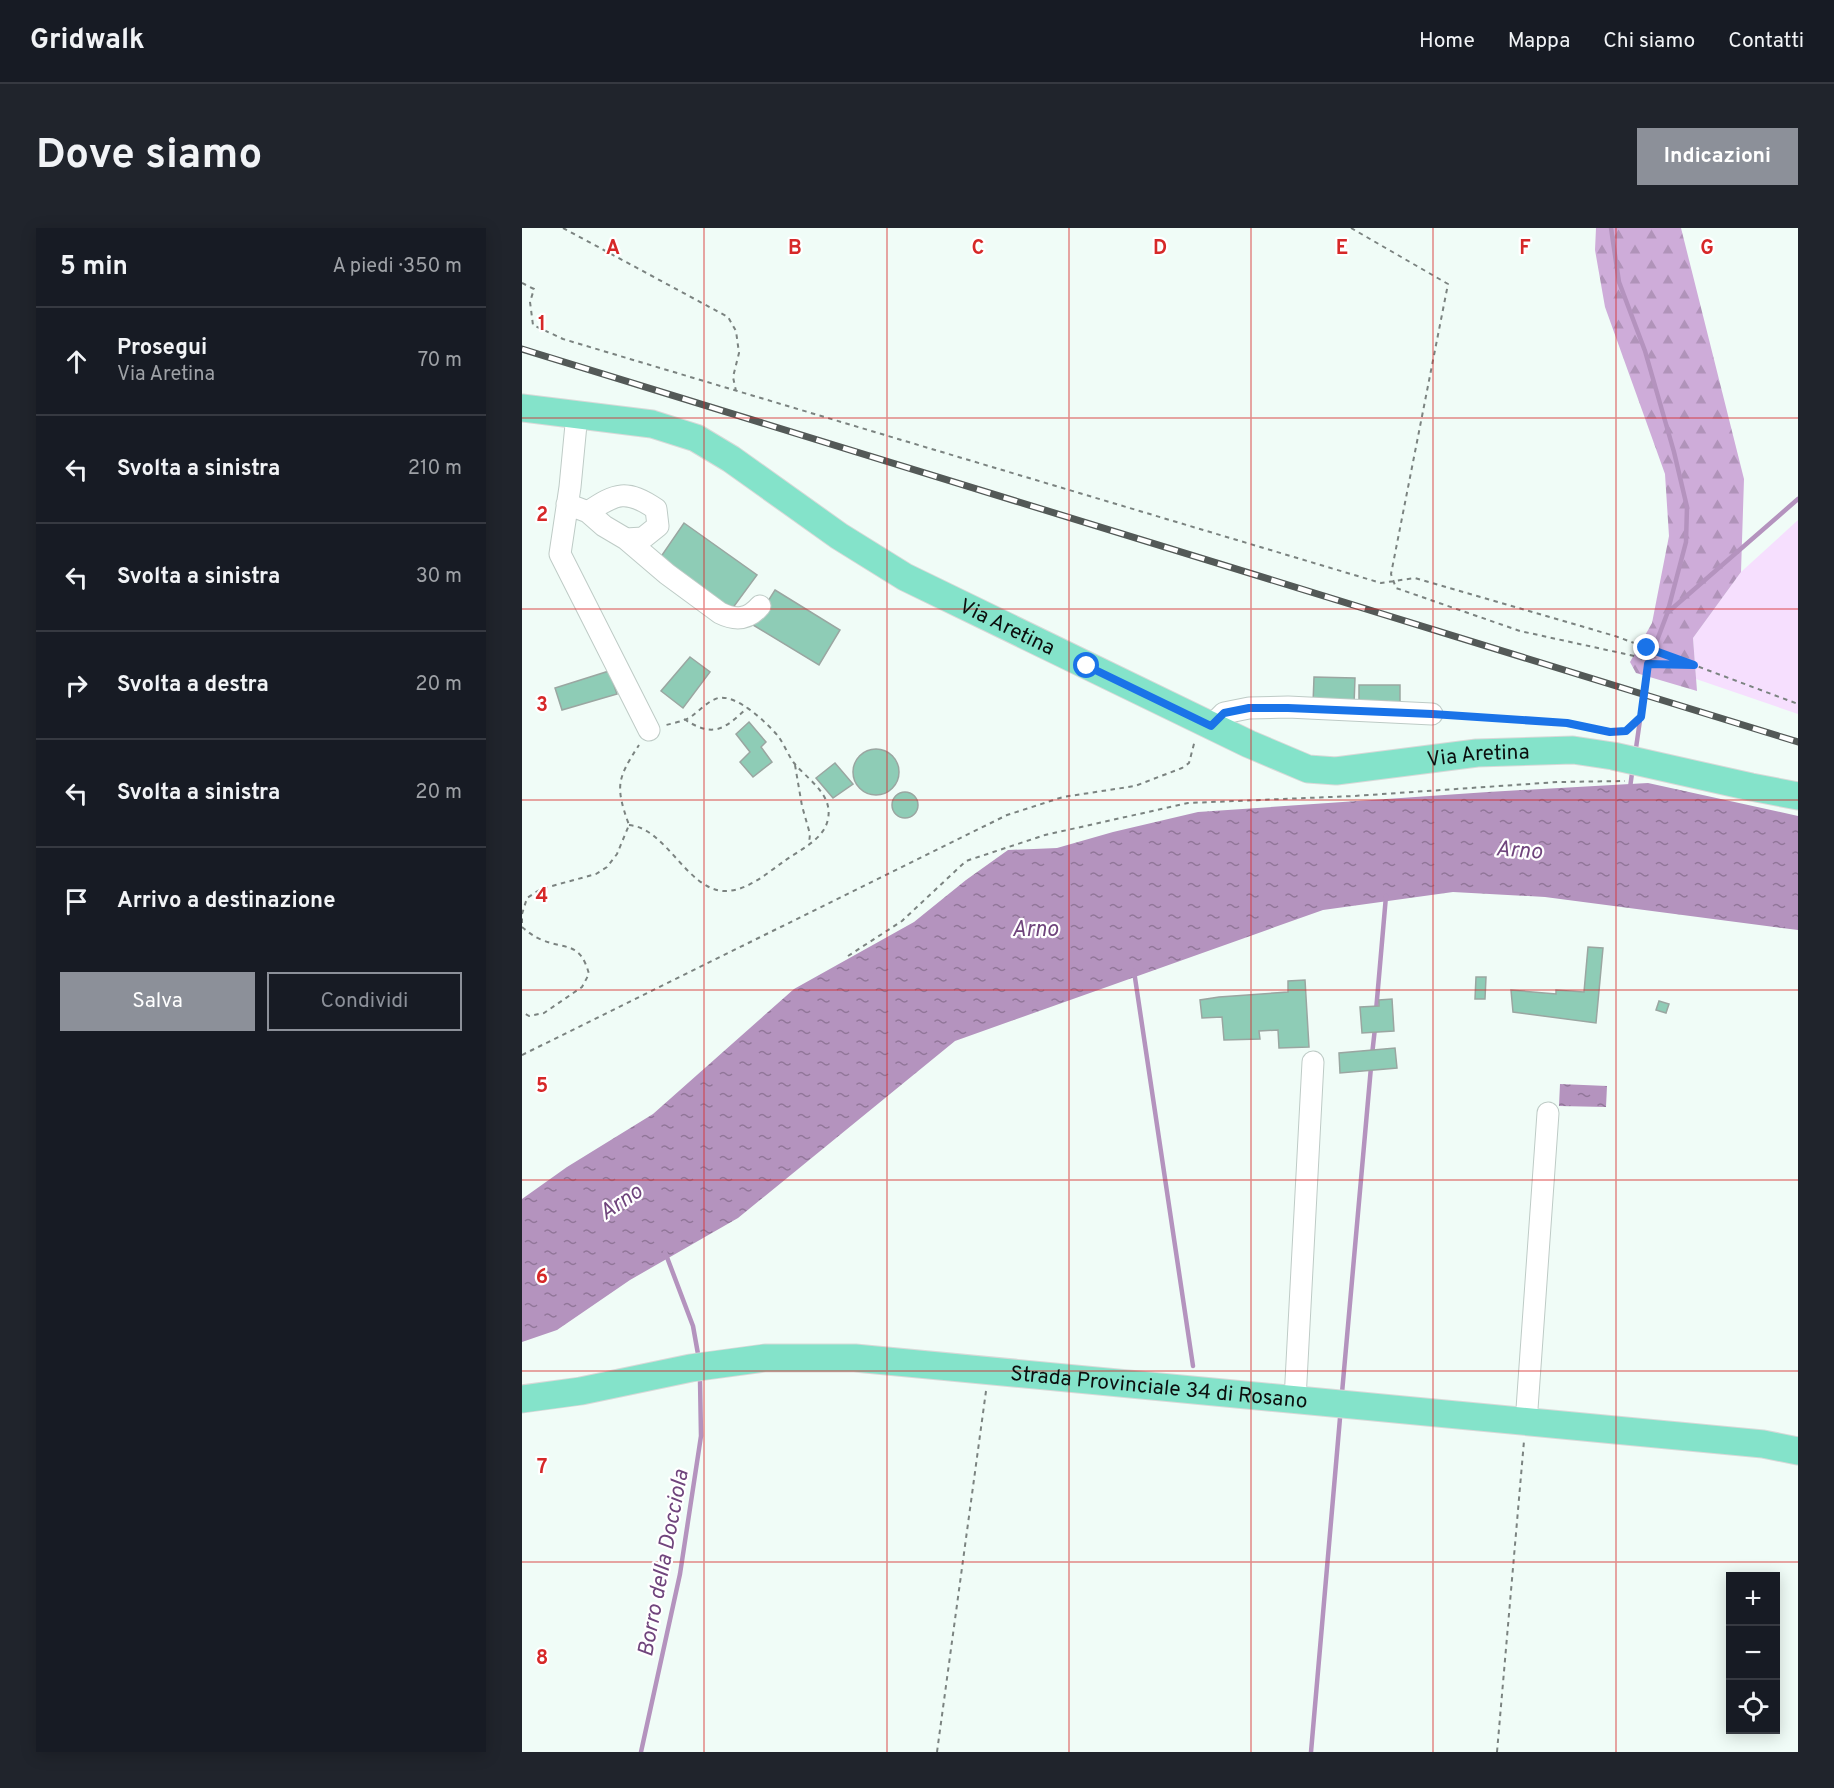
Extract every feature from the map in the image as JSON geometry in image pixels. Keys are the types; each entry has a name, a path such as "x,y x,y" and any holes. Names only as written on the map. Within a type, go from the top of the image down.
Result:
{"main road":[{"name":"Via Aretina","path":"522,408 652,424 696,438 730,459 839,536 905,577 1211,726 1281,759 1308,769 1336,771 1477,753 1573,750 1613,756 1751,788 1798,796"},
{"name":"Strada Provinciale 34 di Rosano","path":"522,1399 581,1391 691,1368 765,1358 855,1358 1763,1444 1798,1451"}],"street":[{"path":"577,414 560,554 649,730"},
{"path":"588,512 610,497 622,494 641,498 656,509 658,526 643,538 626,539"},
{"path":"567,504 588,512 626,539 720,614 738,618 752,615 760,606"},
{"path":"1211,726 1224,713 1249,708 1432,714"},
{"path":"1295,1401 1312,1062"},
{"path":"1526,1423 1548,1113"}],"path":[{"path":"563,228 728,317 736,331 739,352 733,377 736,391"},
{"path":"1351,228 1448,284 1391,574 1396,588 1520,631 1639,657 1648,664 1694,665"},
{"path":"522,282 534,289 530,302 533,325 563,339 1381,583 1415,578 1615,636 1798,704"},
{"path":"1432,714 1567,723 1610,732 1626,731 1641,717 1648,664"},
{"path":"522,1012 529,1016 544,1013 582,987 589,974 585,960 575,951 565,945 538,939 522,925 522,914 527,898 541,889 596,874 607,867 617,854 629,825 619,787 624,766 649,730 684,719 719,698 733,700 747,708 777,736 795,764 807,775 829,805 825,828 809,844 768,873 745,886 726,891 711,889 639,826 629,825"},
{"path":"684,719 698,729 716,731 729,724 747,708"},
{"path":"522,1055 1006,815 1063,797 1135,786 1182,768 1189,763 1195,738 1211,726"},
{"path":"795,764 802,806 810,834 809,844"},
{"path":"848,956 902,921 966,861 1056,832 1188,803 1354,796 1558,782 1624,781"},
{"path":"937,1752 988,1371"},
{"path":"1497,1752 1526,1423"}],"shaded area":[{"path":"1798,520 1798,714 1696,679 1693,638 1741,572"}],"green space":[{"path":"1596,228 1681,228 1744,479 1741,572 1693,638 1697,691 1636,673 1630,662 1652,623 1669,536 1665,474 1605,307 1595,250"}],"water":[{"name":"Arno","path":"1648,783 1798,816 1798,930 1545,897 1453,892 1323,910 955,1041 738,1218 630,1280 557,1330 522,1342 522,1199 567,1167 653,1114 794,989 914,922 1008,850 1057,848 1198,812"},
{"path":"1560,1084 1607,1086 1606,1107 1559,1106"}],"building":[{"path":"684,523 757,575 732,609 660,558"},
{"path":"775,590 840,630 819,665 753,625"},
{"path":"690,657 710,672 683,708 661,691"},
{"path":"609,671 617,694 562,710 555,688"},
{"path":"1314,677 1355,678 1354,705 1313,704"},
{"path":"1359,685 1400,685 1400,706 1387,706 1387,701 1359,701"},
{"path":"749,722 766,742 761,747 772,762 753,777 740,762 750,752 736,734"},
{"path":"881,749 893,755 898,763 898,781 893,789 885,794 871,795 863,792 856,785 853,767 856,759 863,752"},
{"path":"835,763 853,784 833,798 816,778"},
{"path":"905,792 914,796 918,805 914,814 905,818 896,814 892,805 896,796"},
{"path":"1588,947 1603,948 1596,1023 1513,1012 1511,990 1556,994 1556,990 1584,992"},
{"path":"1476,977 1486,977 1485,999 1475,999"},
{"path":"1305,980 1309,1047 1279,1048 1278,1030 1259,1031 1260,1039 1224,1040 1222,1017 1202,1018 1200,1000 1288,992 1288,981"},
{"path":"1392,999 1394,1031 1362,1033 1360,1007 1379,1006 1379,1000"},
{"path":"1659,1001 1669,1004 1666,1013 1656,1010"},
{"path":"1395,1048 1397,1068 1340,1073 1339,1053"}],"waterway":[{"path":"1611,228 1619,282 1645,351 1687,507 1686,542 1667,614 1648,664 1644,694"},
{"path":"1667,613 1798,499"},
{"path":"1636,748 1641,713"},
{"path":"1630,788 1632,773"},
{"path":"1376,1011 1386,896"},
{"path":"1134,971 1193,1366"},
{"path":"1372,1055 1375,1028"},
{"path":"1342,1393 1371,1067"},
{"name":"Borro della Docciola","path":"665,1252 693,1326 698,1354"},
{"name":"Borro della Docciola","path":"641,1752 680,1574 701,1436 700,1379"},
{"path":"1311,1752 1340,1418"}],"railway":[{"path":"522,349 1798,742"}],"route":[{"path":"1087,666 1211,726 1224,713 1249,708 1288,708 1567,723 1610,732 1626,731 1641,717 1648,664 1694,665 1647,648"}]}
